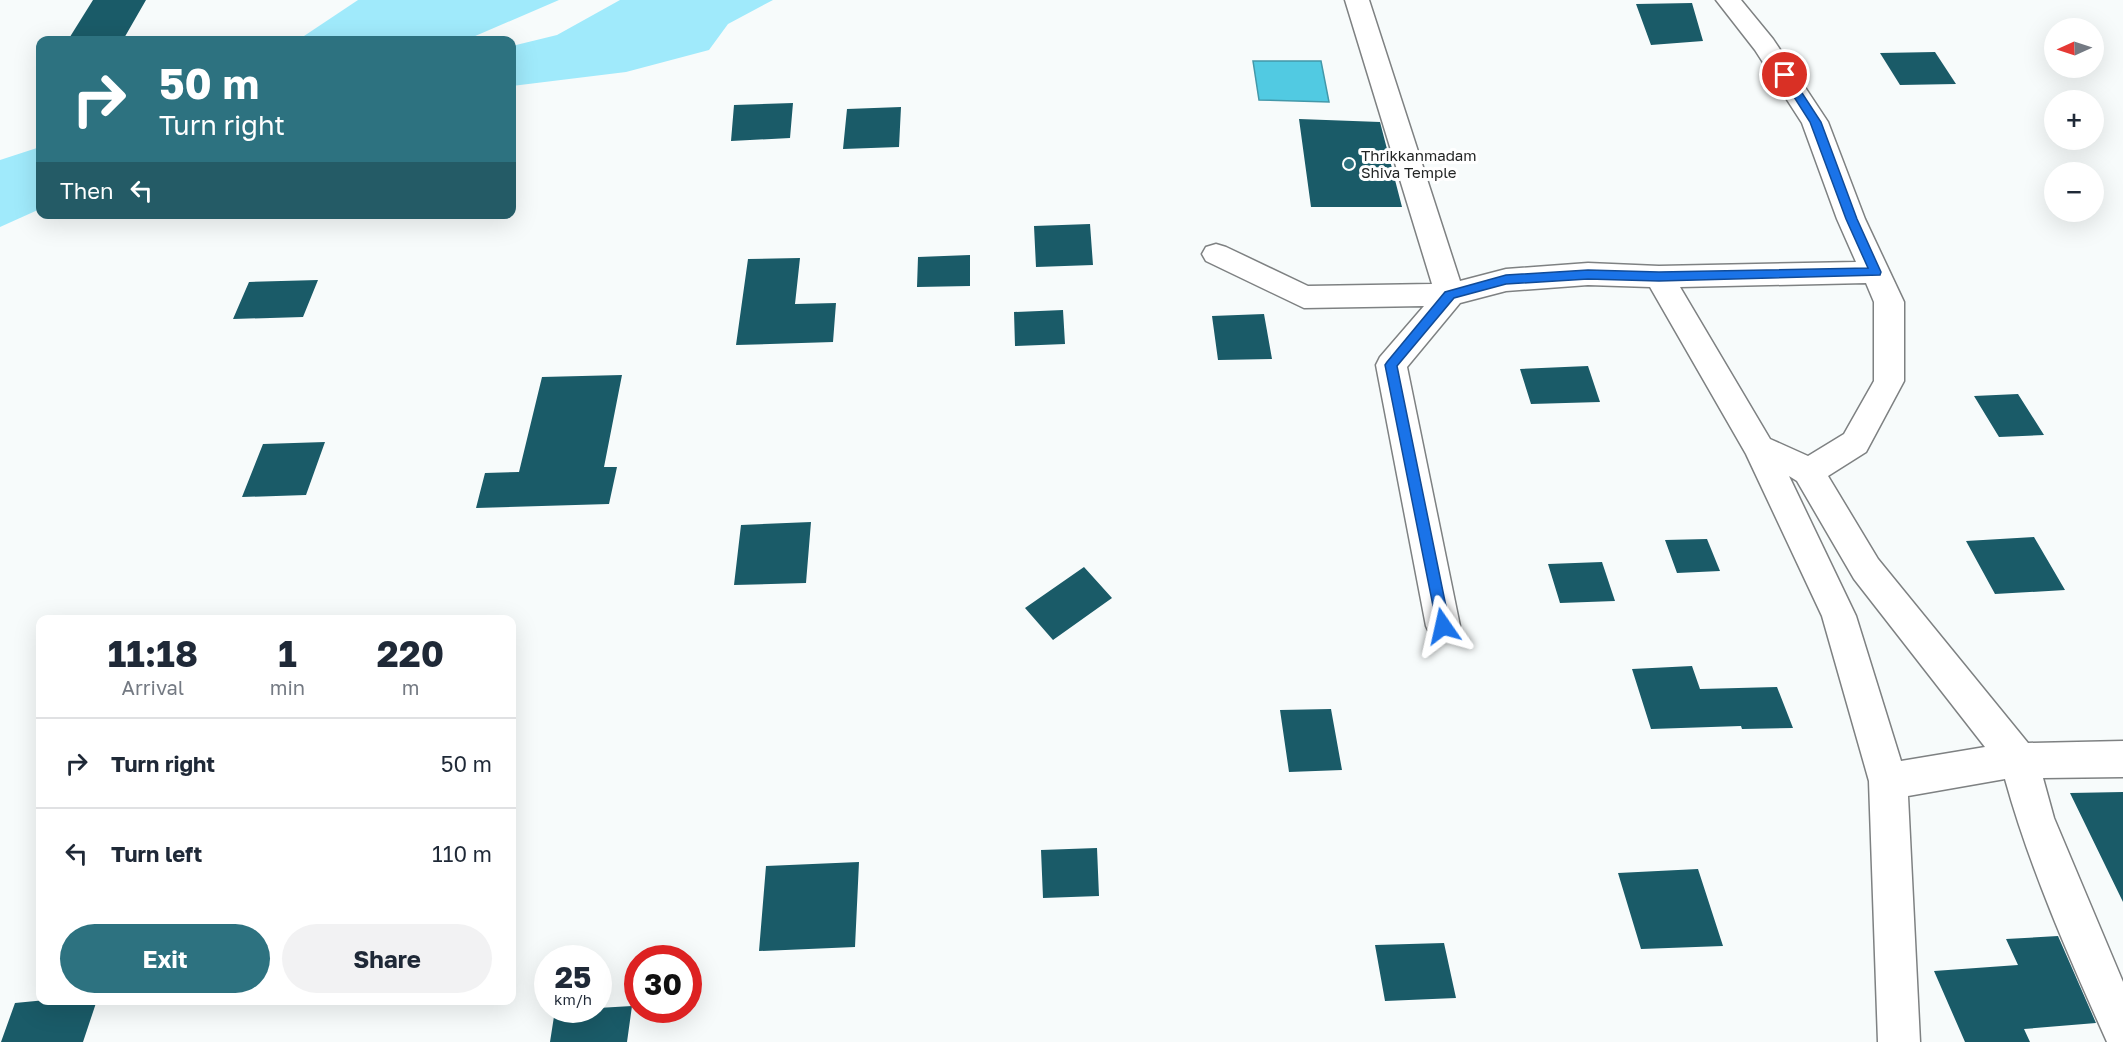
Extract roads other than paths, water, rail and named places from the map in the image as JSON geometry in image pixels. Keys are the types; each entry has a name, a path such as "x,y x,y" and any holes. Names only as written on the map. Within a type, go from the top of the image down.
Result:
{"street":[{"path":"1358,0 1450,295"},
{"path":"1728,0 1764,45 1815,122 1851,219 1889,302 1889,381 1855,443 1808,472"},
{"path":"1216,254 1304,297 1450,295 1506,280 1588,274 1659,277 1875,272"},
{"path":"1659,277 1759,447 1839,616 1888,781 1899,1042"},
{"path":"1443,626 1391,365 1450,295"},
{"path":"1759,447 1788,459 1808,472 1866,569 2019,761 2035,818 2123,1029"},
{"path":"1888,781 2006,761 2123,759"}],"place":[{"name":"Thrikkanmadam Shiva Temple","path":"1349,164"}]}
